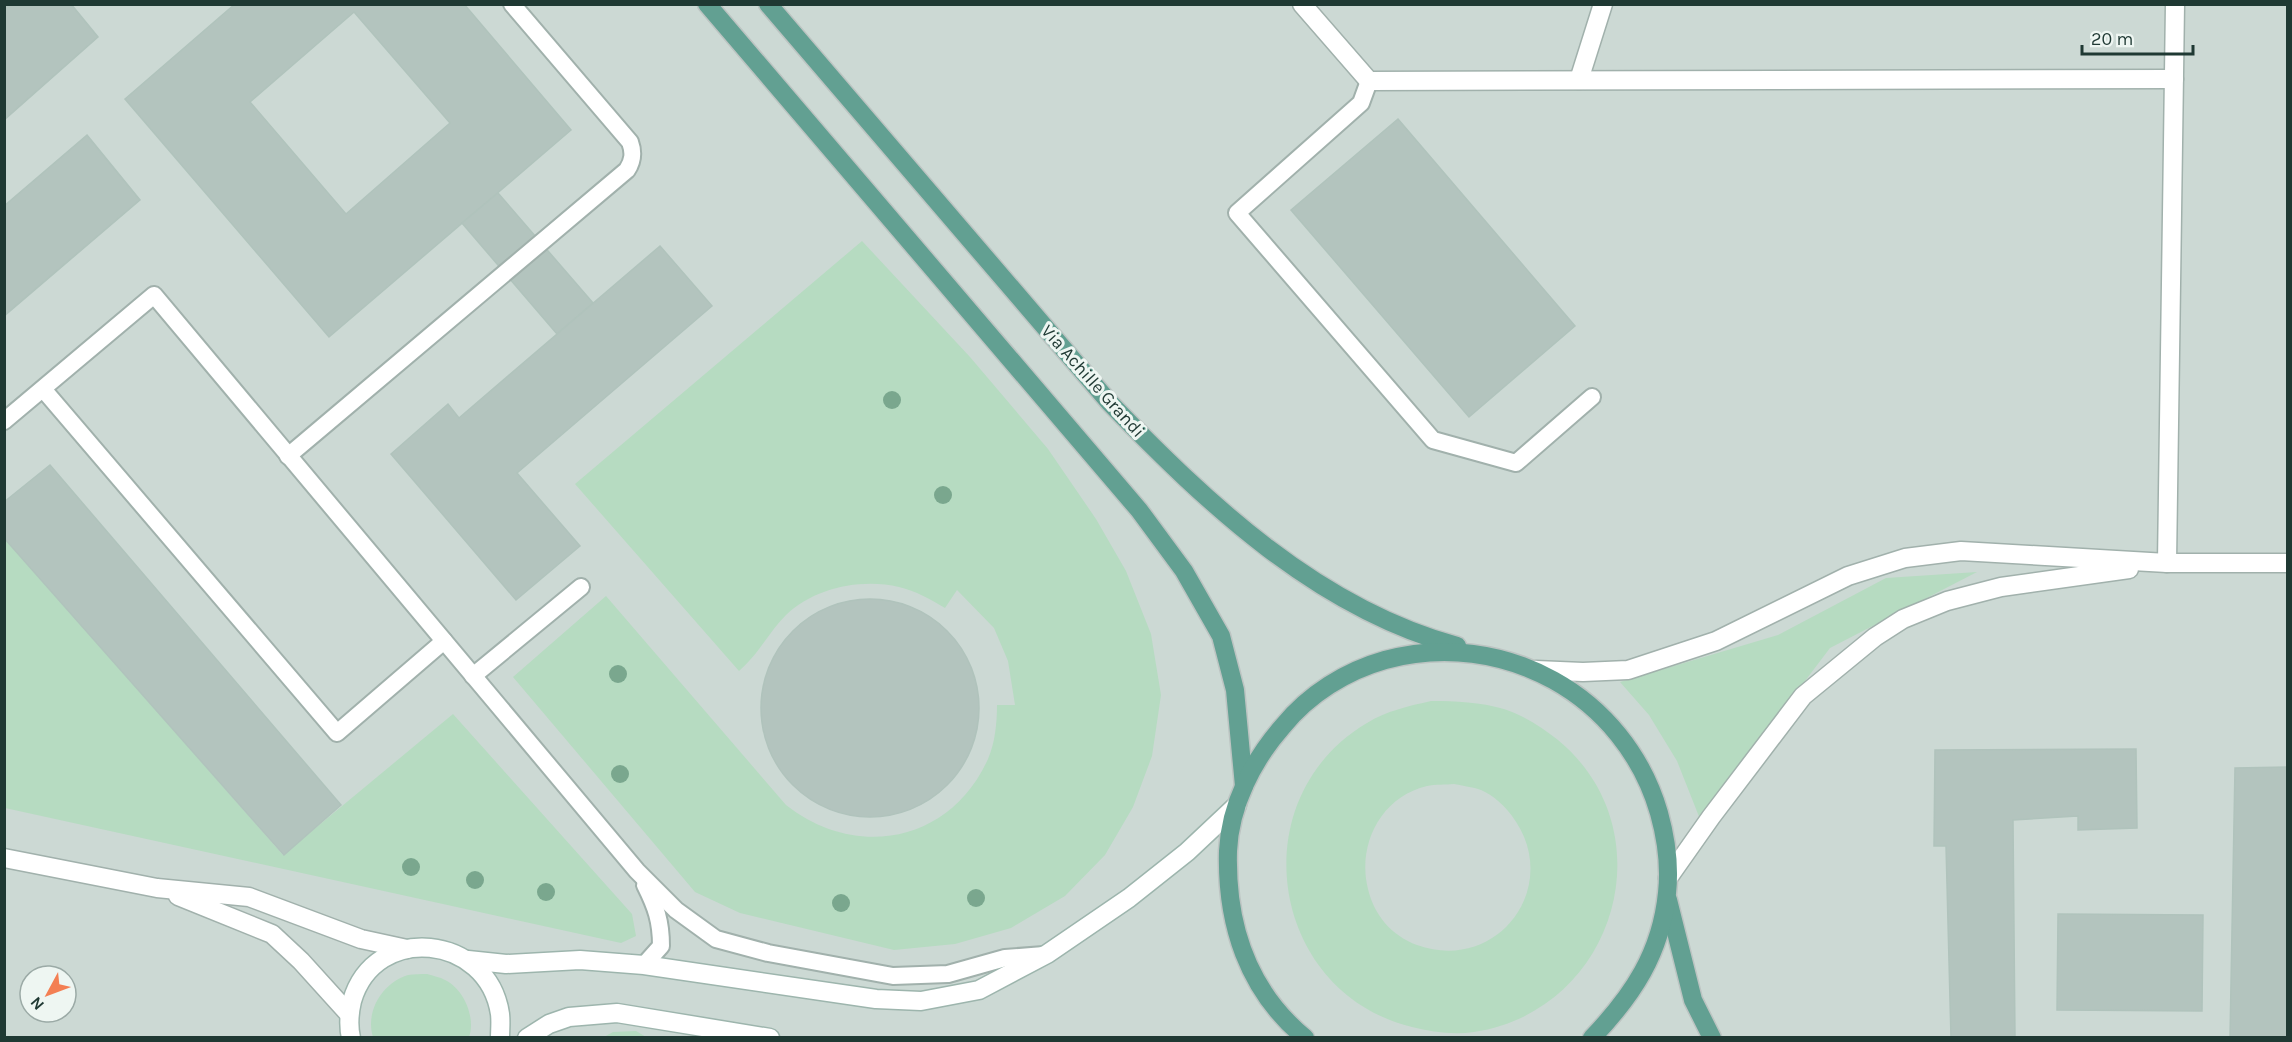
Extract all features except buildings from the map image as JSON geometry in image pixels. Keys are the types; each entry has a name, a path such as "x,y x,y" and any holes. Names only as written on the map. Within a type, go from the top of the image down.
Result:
{"main road":[{"path":"707,4 1139,510 1184,571 1221,636 1235,690 1244,786"},
{"name":"Via Achille Grandi","path":"768,4 1109,402 1169,463 1241,527 1315,581 1379,618 1432,639 1497,657"},
{"path":"1305,1038 1291,1026 1266,995 1246,961 1233,923 1227,883 1228,844 1244,786 1264,747 1293,713 1328,686 1367,666 1409,654 1453,651 1497,657 1536,670 1574,692 1606,720 1633,755 1653,794 1665,835 1668,886 1693,1000 1712,1038"},
{"path":"1592,1038 1620,1008 1643,974 1658,935 1668,886"}],"street":[{"path":"1302,4 1369,81 2174,79"},
{"path":"1579,80 1603,4"},
{"path":"2167,563 2175,4"},
{"path":"1536,670 1583,672 1628,670 1716,641 1848,576 1905,558 1961,551 2167,563 2288,563"},
{"path":"1668,886 1711,817 1803,696 1875,637 1894,625 1947,602 2001,587 2167,563"},
{"path":"468,960 506,964 580,960 644,965 876,999 921,1000 979,990 1047,954 1129,898 1186,852 1237,805"},
{"path":"4,858 157,888 249,897 361,939 408,948 431,947 450,951 468,960 484,975 495,995 501,1016 500,1038"},
{"path":"157,888 272,934 301,961 349,1030"},
{"path":"349,1030 355,991 368,972 386,957 408,948"},
{"path":"527,1038 549,1024 569,1017 617,1013 770,1038"},
{"path":"663,1020 684,1038"}],"lane":[{"path":"288,456 627,170 631,164 633,157 630,142 512,4"},
{"path":"1369,81 1361,104 1237,213 1433,440 1516,463 1592,398"},
{"path":"4,421 154,296 638,871 676,910 716,939 768,953 893,976 948,974 1005,958 1047,954"},
{"path":"43,388 337,733 444,641"},
{"path":"473,676 581,587"},
{"path":"638,871 655,905 661,926 661,946 644,965"}],"shaded area":[{"path":"5,5 2287,5 2287,1037 5,1038"}],"green space":[{"path":"862,241 970,357 1048,449 1096,519 1126,571 1151,634 1161,695 1152,756 1133,807 1105,855 1065,896 1011,928 955,944 894,950 740,913 695,892 513,677 606,596 786,805 813,822 842,833 871,837 899,834 926,825 950,809 971,787 990,753 995,733 997,705 1015,705 1008,661 994,628 957,590 945,608 911,591 884,585 854,585 824,592 810,598 786,615 739,671 575,484"},
{"path":"6,539 283,855 453,714 632,914 636,936 621,943 5,808"},
{"path":"1977,572 1830,648 1700,819 1677,761 1649,715 1620,682 1778,635 1886,578"},
{"path":"1431,701 1468,702 1504,709 1539,726 1558,740 1592,778 1612,821 1617,867 1610,913 1592,955 1562,990 1523,1017 1466,1033 1435,1032 1412,1027 1364,1007 1327,975 1301,935 1288,890 1288,843 1300,797 1327,756 1374,719 1398,709","holes":["1454,784 1485,792 1506,808 1526,843 1530,869 1526,895 1514,917 1496,935 1473,947 1446,951 1417,945 1392,930 1380,916 1371,899 1365,873 1369,840 1385,812 1396,801 1411,792 1427,786"]},
{"path":"427,974 452,984 463,997 471,1021 469,1037 373,1037 371,1018 383,992 390,985 408,975"},
{"path":"636,1031 646,1037 604,1037 613,1032"}]}
